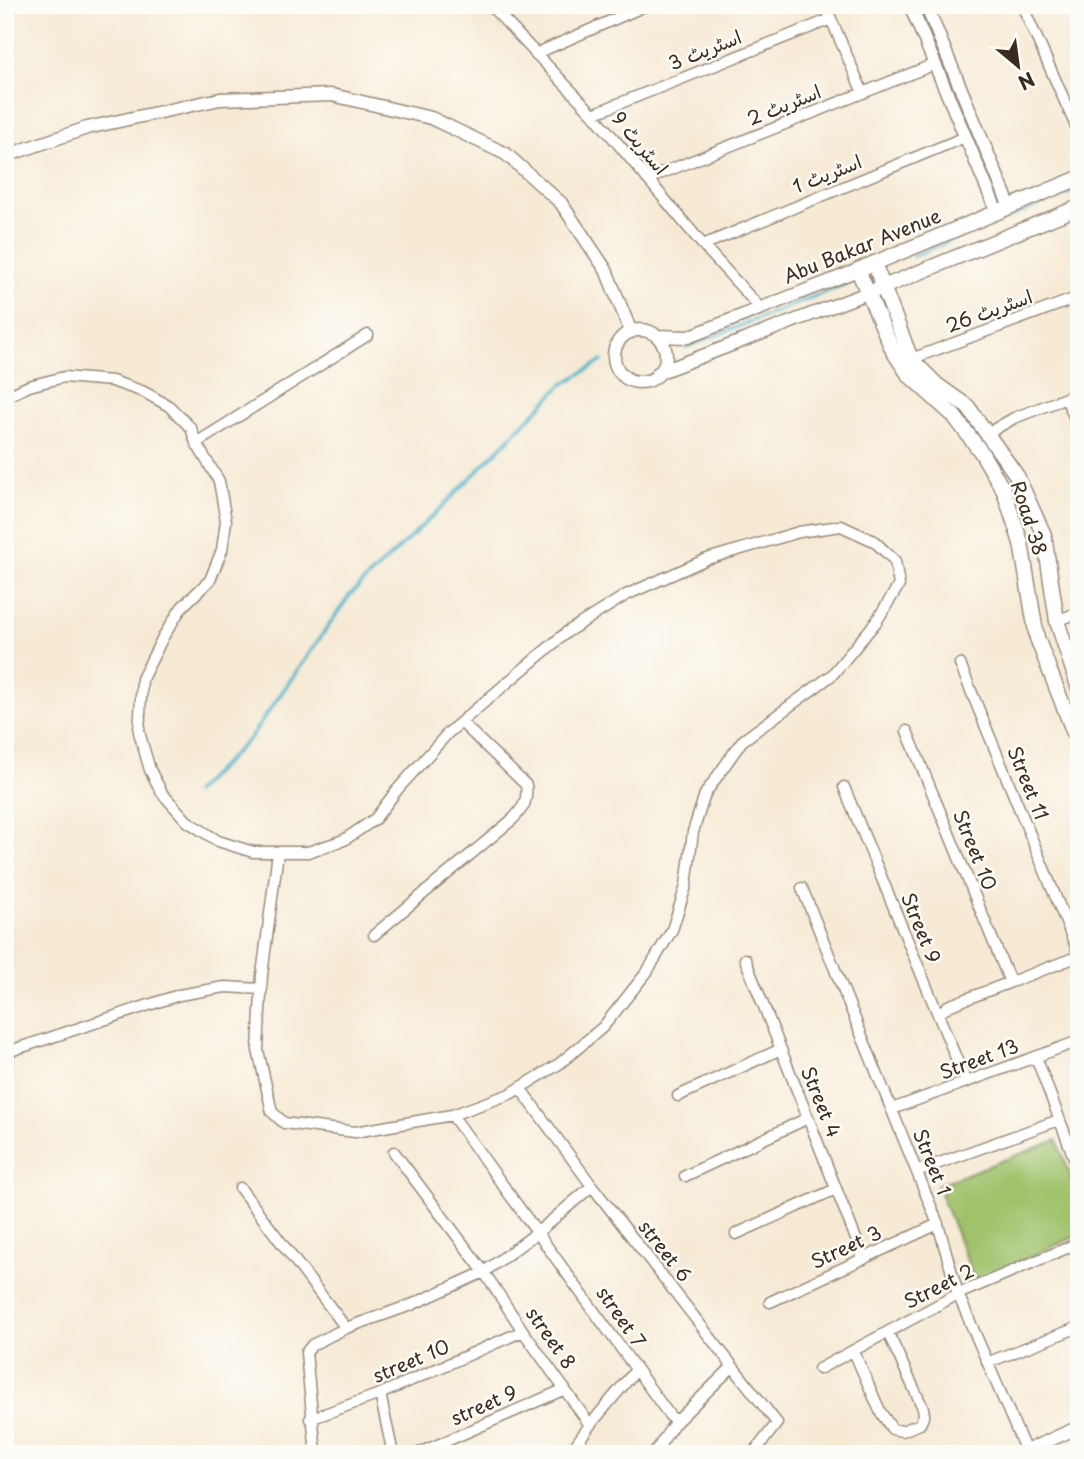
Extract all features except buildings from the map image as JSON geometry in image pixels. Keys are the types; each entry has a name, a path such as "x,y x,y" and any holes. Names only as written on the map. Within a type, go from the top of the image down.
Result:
{"main road":[{"name":"Abu Bakar Avenue","path":"858,270 1079,178"},
{"path":"867,293 1079,207"},
{"name":"Road 38","path":"874,263 911,359 937,385 968,407 1017,476 1044,536 1057,621 1079,689"},
{"name":"Road 38","path":"858,270 893,351 909,375 954,416 981,452 1004,492 1021,543 1037,638 1079,746"}],"street":[{"name":"اسٹریٹ 9","path":"490,5 593,114 760,308"},
{"path":"535,54 647,5"},
{"path":"825,5 863,93"},
{"path":"910,5 965,136 1003,209"},
{"path":"926,5 1003,209"},
{"path":"1022,5 1079,133"},
{"name":"اسٹریٹ 3","path":"593,114 831,19"},
{"name":"اسٹریٹ 2","path":"647,179 935,64"},
{"path":"5,156 88,128 220,99 332,94 431,118 506,155 561,203 606,270 631,332"},
{"name":"اسٹریٹ 1","path":"704,245 965,136"},
{"name":"Abu Bakar Avenue","path":"657,336 688,337 858,270"},
{"path":"659,373 663,367 665,352 657,336 641,330 624,336 615,348 615,363 623,376 637,382 867,293"},
{"name":"اسٹریٹ 26","path":"911,359 1079,297"},
{"path":"195,443 368,335"},
{"path":"5,397 29,386 64,377 113,381 144,392 169,405 191,428 195,443 219,481 226,521 222,550 210,580 182,607 142,679 139,732 150,770 162,793 187,821 218,841 253,852 278,852 308,852 344,840 375,819 397,790 461,722 567,632 626,595 707,559 799,532 842,526 874,541 895,561 899,585 876,622 832,675 742,741 705,794 694,832 686,886 672,930 647,972 603,1027 559,1064 520,1088 452,1115 355,1132 284,1123 272,1112 258,1050 262,989 278,852"},
{"path":"988,433 1014,418 1079,393"},
{"path":"1066,398 1079,428"},
{"path":"1057,621 1079,612"},
{"name":"Street 11","path":"961,664 1079,955"},
{"path":"374,935 525,807 528,797 526,785 461,722"},
{"name":"Street 10","path":"907,731 1010,982"},
{"name":"Street 9","path":"844,787 966,1082"},
{"name":"Street 1","path":"803,888 938,1224 958,1294 1024,1452"},
{"path":"938,1015 948,1006 1079,955"},
{"name":"Street 4","path":"745,959 864,1259"},
{"path":"13,1050 179,995 225,987 262,989"},
{"name":"Street 13","path":"892,1109 1079,1041"},
{"path":"678,1096 781,1049"},
{"path":"1036,1057 1079,1171"},
{"name":"street 6","path":"520,1088 592,1186 777,1423 753,1454"},
{"name":"street 7","path":"452,1115 636,1370 670,1416 677,1421"},
{"path":"685,1176 808,1118"},
{"path":"916,1171 1059,1120"},
{"name":"street 8","path":"394,1152 484,1272 590,1424"},
{"path":"316,1454 310,1419 306,1353 312,1345 345,1328 411,1305 484,1272 538,1232 592,1186"},
{"path":"240,1188 345,1328"},
{"path":"736,1234 836,1189"},
{"name":"Street 3","path":"770,1302 938,1224"},
{"name":"Street 2","path":"819,1369 958,1294 1079,1243"},
{"path":"989,1363 1079,1327"},
{"name":"street 10","path":"310,1419 380,1394 523,1331"},
{"path":"854,1352 880,1410 892,1429 902,1431 920,1424 924,1415 923,1408 888,1333"},
{"path":"654,1454 677,1421 732,1367"},
{"path":"569,1454 590,1424 636,1370"},
{"name":"street 9","path":"417,1454 565,1389"},
{"path":"380,1394 393,1454"},
{"path":"1024,1452 1079,1427"}],"green space":[{"path":"1057,1140 1079,1198 1079,1235 975,1281 937,1185"}],"waterway":[{"path":"913,256 1079,189"},
{"path":"686,347 851,282"},
{"path":"194,793 250,738 350,595 443,506 562,385 602,361"}]}
